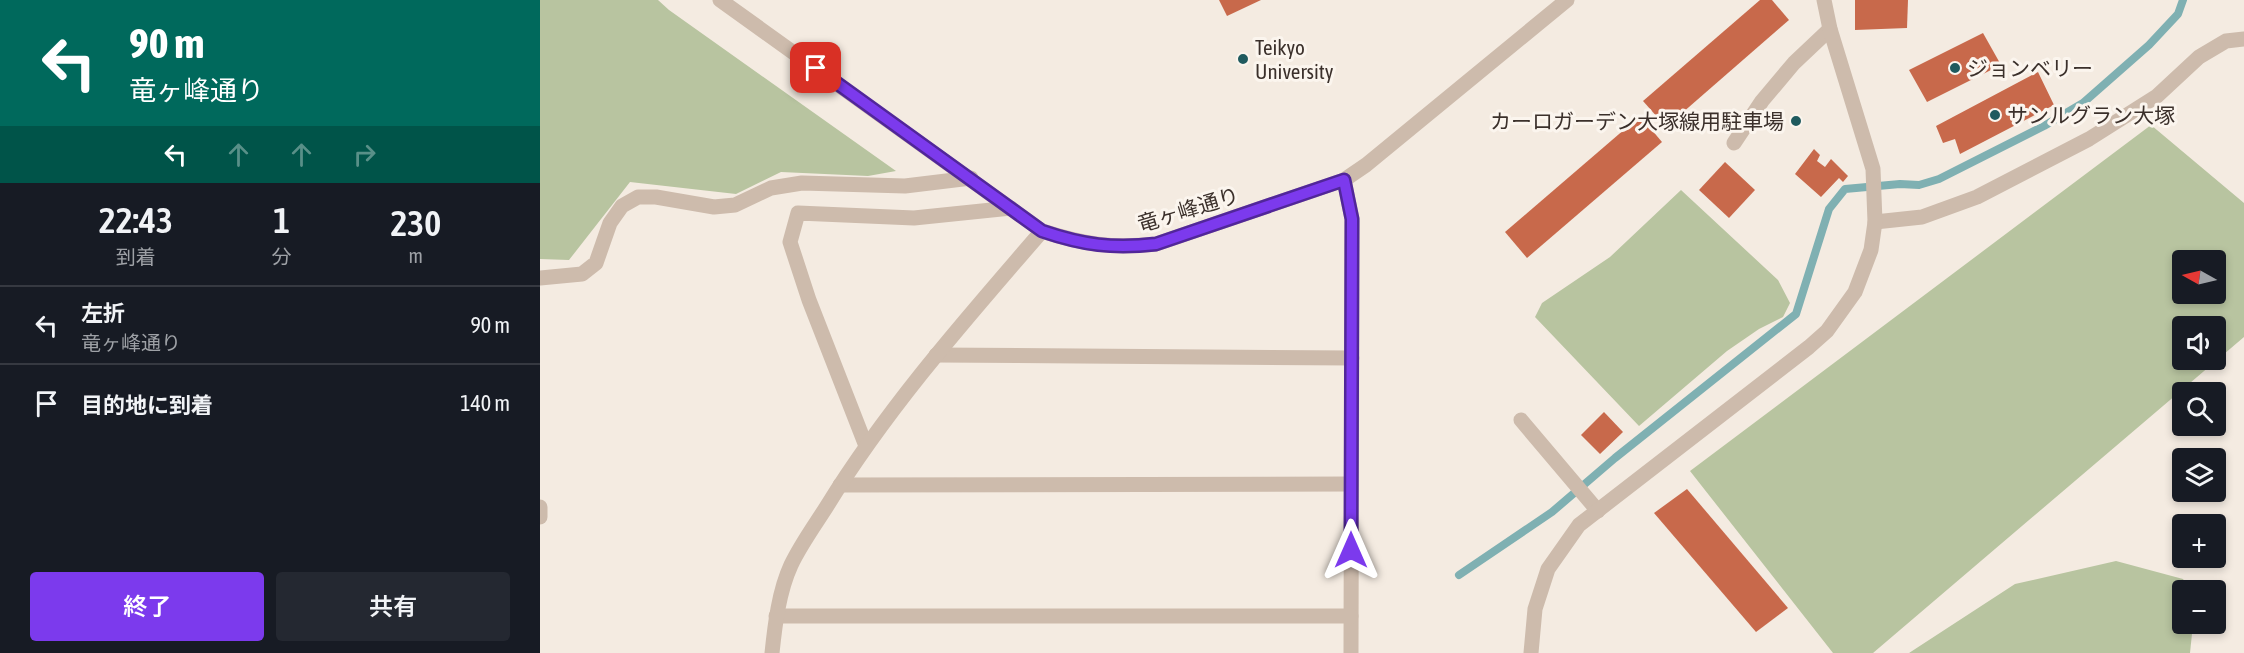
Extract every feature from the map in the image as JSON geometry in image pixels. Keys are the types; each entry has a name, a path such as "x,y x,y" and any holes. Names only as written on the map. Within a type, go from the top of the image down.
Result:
{"street":[{"name":"竜ヶ峰通り","path":"720,0 1042,231 1072,241 1130,248 1156,244 1344,180 1366,165 1567,0"},
{"path":"1531,653 1535,609 1548,569 1579,525 1809,347 1827,331 1855,292 1871,250 1875,222 1873,169 1830,29 1824,0"},
{"path":"1734,143 1762,101 1794,63 1830,29"},
{"path":"1875,222 1922,217 1977,197 2099,133 2157,96 2199,57 2226,41 2244,39"},
{"path":"540,278 582,274 596,263 610,223 622,206 638,197 656,197 714,207 735,205 771,188 802,183 905,186 970,178"},
{"path":"1344,180 1352,219 1351,653"},
{"path":"866,446 809,300 790,242 798,213 914,218 1011,208"},
{"path":"772,653 776,616 791,565 840,485 866,446 936,355 1042,231"},
{"path":"936,355 1352,358"},
{"path":"1521,420 1598,511"},
{"path":"840,485 1352,484"},
{"path":"540,507 540,518"},
{"path":"776,616 1351,615"}],"green space":[{"path":"540,0 658,0 896,171 868,176 781,172 736,194 630,182 569,260 540,259"},
{"path":"2151,125 2244,203 2244,337 2226,352 2226,316 2172,316 2172,370 2205,370 2191,382 2172,382 2172,398 1873,653 1833,653 1690,471"},
{"path":"1681,190 1778,280 1790,303 1783,317 1759,329 1727,351 1639,426 1535,317 1542,303 1610,257"},
{"path":"2116,561 2183,579 2172,580 2172,634 2192,634 2190,653 1909,653 2015,584"}],"building":[{"path":"1219,0 1261,0 1227,16"},
{"path":"1760,0 1772,0 1789,20 1666,127 1643,101"},
{"path":"1855,0 1908,0 1907,28 1855,30"},
{"name":"ジョンベリー","path":"1983,33 2001,65 1927,102 1909,70"},
{"name":"サンルグラン大塚","path":"2038,72 2054,105 1960,154 1955,139 1943,143 1936,126"},
{"path":"1640,116 1662,142 1527,258 1505,232"},
{"path":"1814,149 1820,155 1817,161 1825,167 1831,159 1848,176 1843,182 1839,178 1821,197 1795,174"},
{"path":"1725,162 1755,190 1729,218 1699,190"},
{"path":"1604,412 1623,432 1600,454 1581,435"},
{"path":"1687,489 1788,608 1756,632 1654,513"}],"waterway":[{"path":"1459,575 1552,512 1615,458 1796,314 1829,209 1845,189 1900,184 1919,185 1939,179 2044,126 2083,103 2149,45 2178,14 2183,0"}],"place":[{"name":"Teikyo University","path":"1243,59"},
{"name":"ジョンベリー","path":"1955,68"},
{"name":"サンルグラン大塚","path":"1995,115"},
{"name":"カーロガーデン大塚線用駐車場","path":"1796,121"}],"route":[{"path":"816,68 1042,231 1072,241 1130,248 1156,244 1344,180 1352,219 1351,550"}]}
